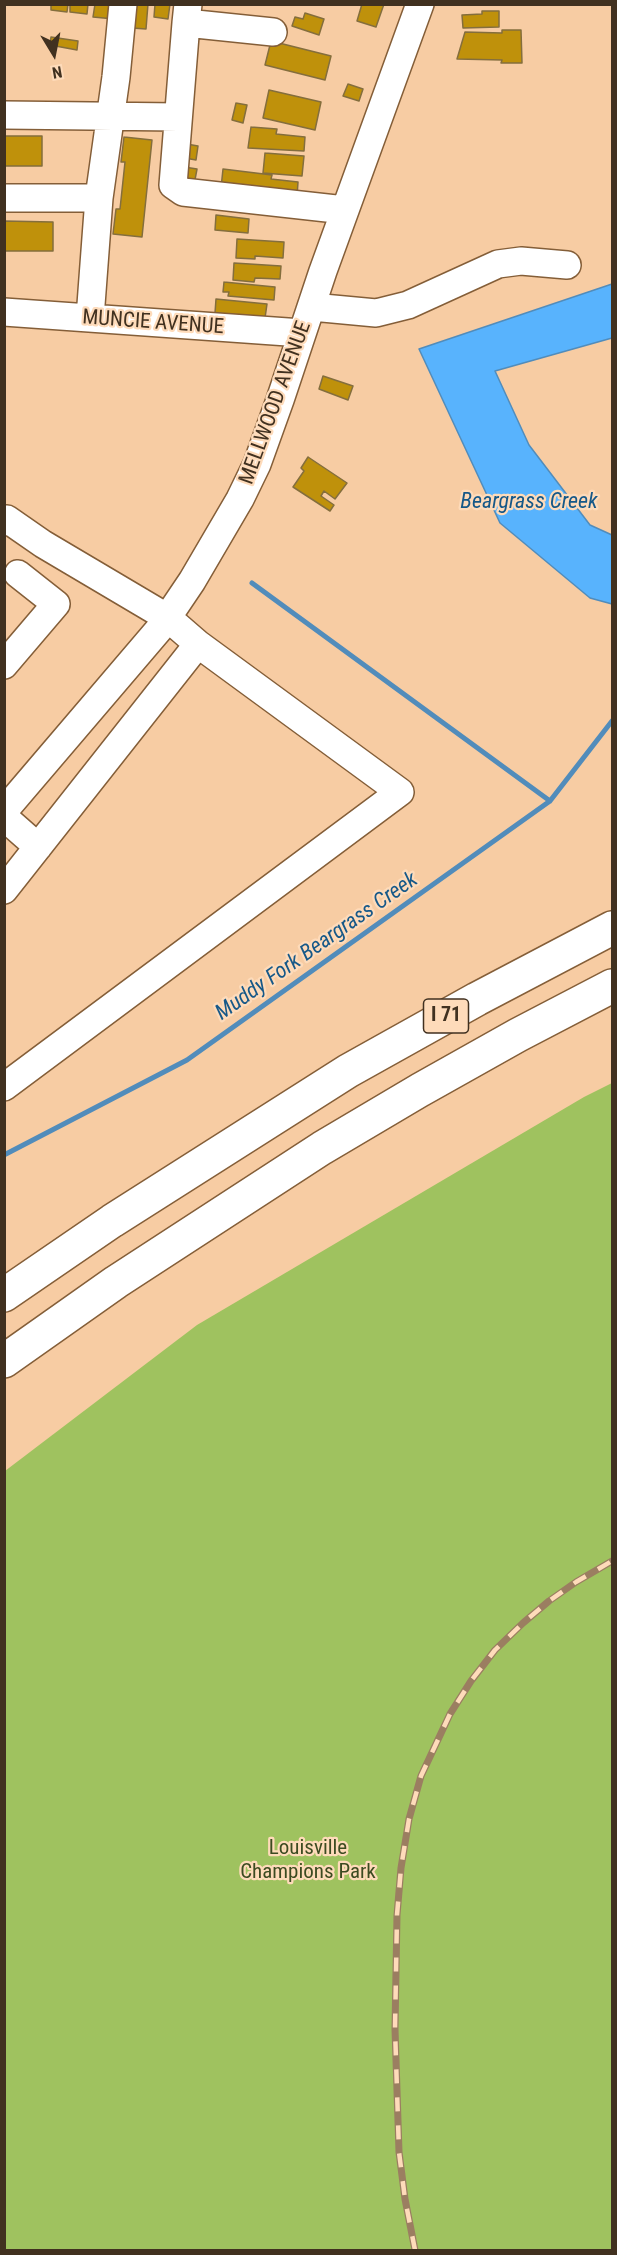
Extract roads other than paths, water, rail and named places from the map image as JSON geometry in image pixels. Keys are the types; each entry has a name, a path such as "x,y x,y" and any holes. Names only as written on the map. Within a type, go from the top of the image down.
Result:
{"highway":[{"name":"I 71","path":"4,1295 179,1178 348,1071 477,999 612,928"},
{"name":"I 71","path":"4,1361 116,1282 322,1148 449,1073 612,986"}],"street":[{"path":"90,318 99,198 123,4"},
{"name":"MELLWOOD AVENUE","path":"4,812 168,618 240,499 257,464 312,307 322,271 420,4"},
{"path":"273,32 187,14 173,185 183,192 345,210"},
{"path":"4,115 178,117"},
{"path":"4,198 99,198"},
{"path":"312,307 376,313 408,305 498,264 521,261 567,264"},
{"name":"MUNCIE AVENUE","path":"4,312 302,333"},
{"path":"4,522 7,519 43,544 168,618 198,644 400,792 4,1088"},
{"path":"4,665 56,604 11,583 43,544"},
{"path":"4,890 198,644"},
{"path":"4,817 38,847"}],"water":[{"name":"Beargrass Creek","path":"612,284 612,338 495,371 529,445 590,525 612,535 612,604 590,598 500,523 419,349"}],"waterway":[{"path":"252,583 550,801"},
{"name":"Muddy Fork Beargrass Creek","path":"4,1155 187,1060 550,801 612,721"}],"railway":[{"path":"415,2250 399,2152 395,2029 397,1915 401,1868 409,1819 421,1776 450,1714 471,1681 495,1650 549,1601 612,1561"}],"park label":[{"name":"Louisville Champions Park","path":"308,1861"}]}
